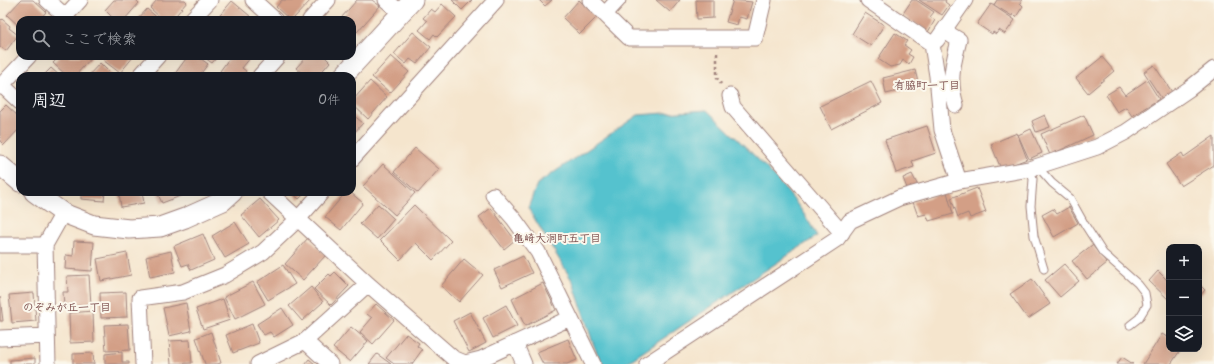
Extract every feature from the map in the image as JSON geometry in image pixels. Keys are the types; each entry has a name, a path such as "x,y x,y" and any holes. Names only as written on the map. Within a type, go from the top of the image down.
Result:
{"street":[{"path":"47,0 61,16"},
{"path":"65,16 80,0"},
{"path":"195,16 210,0"},
{"path":"253,0 271,16"},
{"path":"314,16 328,0"},
{"path":"347,72 407,6 386,0"},
{"path":"356,155 496,0"},
{"path":"590,0 629,38 755,38 764,0"},
{"path":"605,14 618,0"},
{"path":"868,0 932,44 937,76 942,130 959,181"},
{"path":"932,44 944,31 965,0"},
{"path":"944,31 959,40 952,70 951,89 956,105"},
{"path":"16,99 1,86 25,60"},
{"path":"144,72 154,60"},
{"path":"264,72 274,60"},
{"path":"647,364 837,239 850,221 899,198 959,181 1033,168 1097,147 1126,132 1189,89 1214,69"},
{"path":"730,96 734,106 842,233"},
{"path":"0,165 16,179"},
{"path":"493,195 514,219 538,252 593,364"},
{"path":"40,196 63,213 94,225 129,229 160,227 185,218 223,201 229,196"},
{"path":"273,196 368,284 453,358 465,364 481,359 570,318"},
{"path":"143,364 140,298 184,292 225,275 263,252 298,219 318,196"},
{"path":"48,364 45,245 63,213"},
{"path":"0,245 45,245"},
{"path":"258,364 305,341 368,284"},
{"path":"0,338 47,336"},
{"path":"305,341 330,364"},
{"path":"515,343 524,364"}],"lane":[{"path":"1033,168 1031,206 1034,236 1044,269"},
{"path":"1033,168 1070,198 1085,226 1104,253 1138,284 1145,293 1147,305 1139,318 1130,325"}],"path":[{"path":"718,38 717,78 730,96"}],"water":[{"path":"707,110 753,154 781,184 806,218 817,236 625,364 602,364 594,346 573,282 528,208 537,184 638,115"}],"building":[{"path":"21,0 33,0 46,12 42,16 16,16 16,23 7,15"},
{"path":"114,0 136,0 139,3 128,16 111,16 105,10"},
{"path":"157,0 185,0 187,2 175,16 159,16 150,8"},
{"path":"282,0 311,0 296,16 286,16 276,7"},
{"path":"357,0 372,0 380,6 357,32 356,16 343,16"},
{"path":"452,0 472,0 462,10"},
{"path":"539,0 552,0 545,6"},
{"path":"579,0 597,17 580,34 563,18"},
{"path":"656,0 680,0 670,12"},
{"path":"696,0 713,0 713,18 697,19"},
{"path":"733,0 752,2 747,19 739,17 737,25 726,22"},
{"path":"912,0 916,0 934,12 930,17 935,20 928,32 902,15"},
{"path":"919,0 946,0 945,2 949,5 942,15"},
{"path":"997,0 1022,0 1020,3 1023,6 1016,17 994,5"},
{"path":"232,1 250,16 219,16"},
{"path":"442,4 456,17 437,37 434,34 430,39 419,30 427,21 423,18 431,9 435,12"},
{"path":"991,4 1015,20 1005,34 999,30 996,34 993,32 992,34 977,24"},
{"path":"147,9 155,16 141,16"},
{"path":"865,13 884,25 871,46 852,34"},
{"path":"2,19 10,26 9,28 16,33 16,38 6,51 1,47 0,48 0,21"},
{"path":"413,32 431,47 417,64 410,59 406,64 394,54"},
{"path":"895,33 907,41 904,45 911,50 908,54 913,57 909,64 903,60 900,65 890,67 878,59"},
{"path":"391,56 409,72 390,93 372,77"},
{"path":"1102,57 1114,71 1088,93 1076,78"},
{"path":"56,60 89,60 79,72 63,72 53,63"},
{"path":"103,60 131,60 121,72"},
{"path":"185,60 202,60 208,64 202,72 176,72"},
{"path":"208,60 215,60 212,63"},
{"path":"228,60 249,60 242,68 245,72 220,71"},
{"path":"303,60 328,60 330,62 321,72 300,72 296,68"},
{"path":"100,63 109,72 92,72"},
{"path":"1154,65 1172,92 1162,99 1144,72"},
{"path":"51,68 56,72 47,72"},
{"path":"915,70 919,86 886,94 883,78"},
{"path":"1147,80 1159,99 1132,116 1126,107 1117,112 1106,95 1119,87 1125,95"},
{"path":"370,81 387,97 368,119 356,108 356,97"},
{"path":"871,81 882,103 831,129 820,106"},
{"path":"6,105 16,114 16,132 4,145 0,141 0,111"},
{"path":"1045,115 1050,127 1036,132 1032,121"},
{"path":"1084,115 1093,135 1050,155 1041,134"},
{"path":"356,117 363,123 356,131"},
{"path":"927,126 936,153 912,161 914,167 896,173 885,140"},
{"path":"1031,129 1042,153 1029,159 1018,135"},
{"path":"1017,133 1027,159 1001,169 991,144"},
{"path":"1214,136 1214,165 1181,186 1166,164 1182,153 1184,157"},
{"path":"415,148 439,169 418,193 394,172"},
{"path":"383,164 415,193 395,215 363,186"},
{"path":"912,174 919,188 909,193 903,178"},
{"path":"977,188 986,212 970,218 968,213 958,217 951,198"},
{"path":"947,192 953,214 929,221 926,214 918,216 913,202"},
{"path":"81,196 105,196 104,201 81,199"},
{"path":"120,196 143,196 144,203 121,207"},
{"path":"159,196 180,196 162,203"},
{"path":"343,196 355,196 363,203 341,230 325,217"},
{"path":"260,199 279,220 259,237 241,215"},
{"path":"378,204 394,219 377,239 360,224"},
{"path":"414,205 451,241 433,260 416,243 400,260 380,240"},
{"path":"1069,207 1078,223 1054,237 1042,215 1053,209 1057,214"},
{"path":"491,208 515,240 504,249 479,217"},
{"path":"235,222 249,244 225,258 212,236"},
{"path":"203,234 214,260 191,270 188,264 182,266 174,246"},
{"path":"308,238 326,255 303,280 285,264"},
{"path":"74,241 94,242 92,271 65,269 66,255 73,256"},
{"path":"1092,245 1107,263 1087,279 1072,261"},
{"path":"171,251 175,272 150,277 146,257"},
{"path":"127,253 131,275 101,281 97,259"},
{"path":"523,256 532,273 502,287 494,270"},
{"path":"464,259 483,275 459,302 441,286"},
{"path":"1064,264 1079,281 1060,297 1045,280"},
{"path":"283,265 295,284 268,300 257,282"},
{"path":"1158,271 1166,279 1166,297 1149,281"},
{"path":"335,272 349,286 331,305 314,289 329,274 331,276"},
{"path":"89,275 91,305 64,307 63,292 68,292 67,276"},
{"path":"1032,279 1050,304 1028,319 1010,294"},
{"path":"253,282 265,304 235,319 224,297"},
{"path":"543,283 556,310 525,326 512,299"},
{"path":"311,287 323,302 302,321 289,306"},
{"path":"126,292 127,317 101,318 100,293"},
{"path":"34,293 36,321 12,323 9,295"},
{"path":"0,297 3,321 0,321"},
{"path":"223,299 230,320 203,329 196,309"},
{"path":"186,303 191,331 169,336 163,308"},
{"path":"376,304 394,320 373,344 360,332 372,318 367,314"},
{"path":"506,305 517,326 493,338 483,318"},
{"path":"282,308 293,325 274,337 270,332 264,335 257,324"},
{"path":"93,311 94,342 70,343 69,313"},
{"path":"470,312 486,343 469,352 453,321"},
{"path":"128,324 130,350 106,351 104,325"},
{"path":"252,324 259,343 233,353 226,335"},
{"path":"351,327 368,341 350,362 333,348"},
{"path":"211,332 221,363 205,364 196,338"},
{"path":"406,334 419,343 417,346 422,350 412,364 394,364 386,358"},
{"path":"1162,334 1166,336 1166,352 1179,352 1171,364 1143,364"},
{"path":"568,339 577,360 567,364 543,364 537,352"},
{"path":"190,340 192,363 171,364 169,341"},
{"path":"122,352 122,362 129,362 129,364 105,364 105,354"},
{"path":"93,353 94,364 73,364 73,354"},
{"path":"377,354 391,364 369,364"},
{"path":"1122,357 1133,364 1117,364"},
{"path":"35,358 35,364 10,364 10,360"},
{"path":"309,359 315,364 305,364"}],"district":[{"name":"有脇町一丁目","path":"927,85"},
{"name":"亀崎大洞町五丁目","path":"557,238"},
{"name":"のぞみが丘一丁目","path":"67,307"}]}
